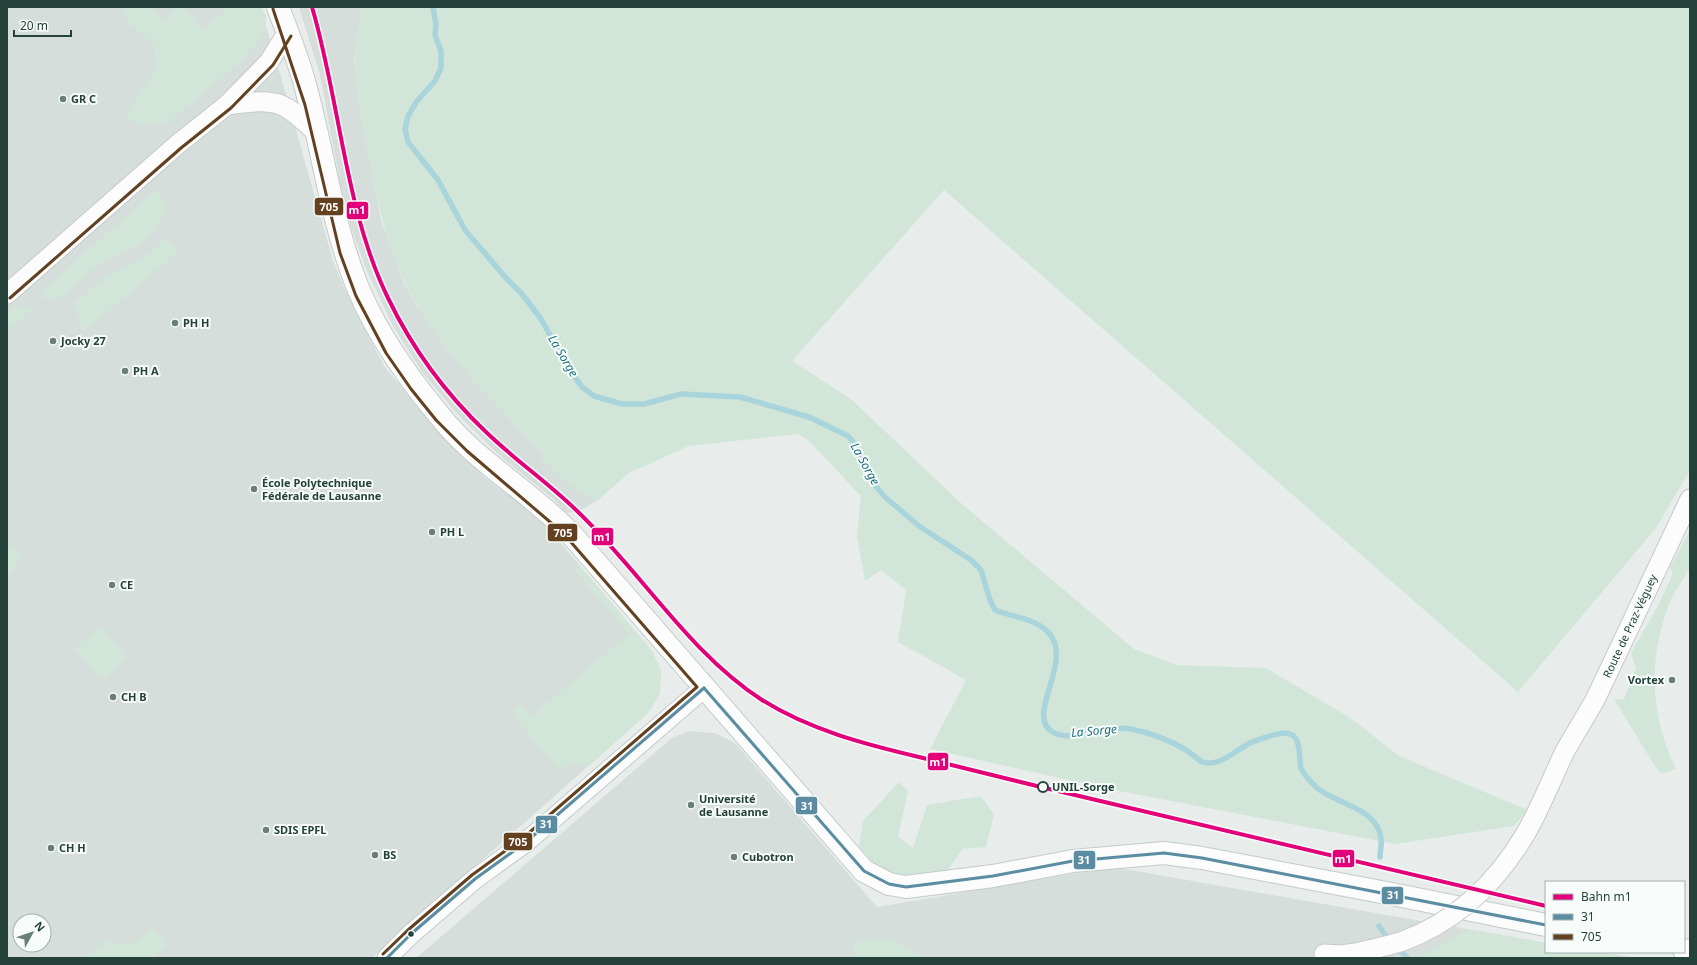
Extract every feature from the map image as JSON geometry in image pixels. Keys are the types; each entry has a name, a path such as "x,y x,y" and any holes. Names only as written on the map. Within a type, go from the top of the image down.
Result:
{"street":[{"path":"278,7 304,80 338,225 353,276 379,330 415,385 440,417 472,449 547,510 567,530 864,871 889,884 906,887 993,876 1073,861 1164,853 1202,858 1545,925"},
{"path":"7,294 178,144 227,105 269,62 287,33"},
{"path":"227,105 253,102 280,105 297,115 316,132"},
{"name":"Route de Praz-Véguey","path":"1324,954 1340,955 1356,953 1403,941 1427,930 1451,917 1477,897 1500,872 1526,833 1565,751 1595,700 1690,499"},
{"path":"387,958 436,912 475,879 526,842 704,688"}],"shaded area":[{"name":"École Polytechnique Fédérale de Lausanne","path":"7,7 259,7 281,77 333,261 346,292 384,366 439,432 484,477 517,501 549,529 652,651 661,671 660,694 648,713 372,958 7,958"},
{"path":"299,7 362,7 354,59 358,99 381,220 404,283 418,308 447,348 475,382 544,454 541,458 580,493 598,500 576,513 566,512 551,497 499,455 457,414 422,372 393,326 366,269 351,227 340,183 320,75"},
{"name":"Université de Lausanne","path":"689,731 715,733 735,743 877,907 1113,867 1545,943 1545,953 1605,953 1634,958 416,958 672,738"}],"green space":[{"path":"123,7 152,7 163,20 178,7 183,7 202,30 229,7 262,7 266,16 266,32 240,62 168,122 139,125 125,115 157,67 154,44 127,21"},
{"path":"362,7 1690,7 1690,470 1656,528 1518,692 944,190 792,361 851,399 962,504 1134,649 1177,665 1266,668 1352,719 1399,756 1528,810 1514,826 1395,844 1114,790 930,749 966,680 898,642 906,590 881,570 865,581 857,536 861,496 808,440 797,434 689,446 629,473 598,500 580,493 540,458 544,454 493,402 445,347 431,328 408,288 391,249 379,208 362,124 356,82 355,47"},
{"path":"156,190 168,207 155,230 138,245 101,263 60,298 41,298 44,289"},
{"path":"166,239 178,252 83,332 75,303 104,278 144,258"},
{"path":"15,306 33,309 7,331 7,312"},
{"path":"1690,530 1691,564 1669,604 1662,625 1655,666 1657,708 1661,729 1667,749 1676,769 1662,774 1656,768 1614,699 1624,699 1636,668 1631,653 1659,604 1673,573 1670,568"},
{"path":"7,541 13,548 16,546 19,555 16,566 7,576"},
{"path":"580,566 652,651 661,671 660,694 648,713 589,766 570,762 561,770 554,765 513,714 520,705 531,717 629,634 575,571"},
{"path":"100,627 127,658 101,680 75,649"},
{"path":"899,782 908,791 898,837 913,848 927,805 981,796 994,815 986,847 963,849 947,871 917,883 880,870 859,847 863,821"},
{"path":"153,928 167,945 151,958 83,958 106,941 125,945 142,940 142,937"},
{"path":"1469,929 1545,943 1545,953 1605,953 1634,958 1419,958"},
{"path":"887,937 924,958 854,958 854,943"}],"waterway":[{"name":"La Sorge","path":"433,7 436,25 435,35 441,51 441,68 435,81 417,101 408,116 405,129 408,142 438,180 465,230 506,278 522,294 541,319 571,372 582,387 594,396 622,404 644,404 681,394 740,397 809,417 848,436 855,444 865,470 873,483 885,497 919,526 971,560 981,570 990,600 995,610 1030,621 1048,632 1055,644 1056,657 1044,712 1045,723 1051,731 1060,735 1069,736 1112,729 1131,729 1154,735 1169,741 1189,752 1201,761 1207,763 1221,760 1258,740 1282,733 1291,734 1295,737 1299,746 1301,768 1312,783 1324,793 1364,813 1378,828 1381,839 1380,857"},
{"name":"La Sorge","path":"1379,926 1390,942"},
{"name":"La Sorge","path":"1396,948 1408,958"}],"rail line":[{"name":"m1","path":"312,7 322,43 344,155 362,229 388,298 397,317 419,352 431,370 471,417 497,442 575,509 599,533 687,634 710,658 735,680 762,700 780,711 818,728 878,747 1545,906"}],"transit line":[{"name":"705","path":"273,9 305,105 340,253 356,296 386,353 411,389 436,420 467,451 563,533 697,687 523,838 472,875 408,930 383,954"},
{"name":"705","path":"10,298 181,148 231,108 273,65 291,36"},
{"name":"31","path":"704,688 864,871 889,884 906,887 993,876 1073,861 1164,853 1202,858 1545,925"},
{"name":"31","path":"387,958 411,934 475,879 526,842 704,688"}],"place":[{"name":"GR C","path":"63,99"},
{"name":"PH H","path":"175,323"},
{"name":"Jocky 27","path":"53,341"},
{"name":"PH A","path":"125,371"},
{"name":"École Polytechnique Fédérale de Lausanne","path":"254,489"},
{"name":"PH L","path":"432,532"},
{"name":"CE","path":"112,585"},
{"name":"Vortex","path":"1672,680"},
{"name":"CH B","path":"113,697"},
{"name":"UNIL-Sorge","path":"1043,787"},
{"name":"Université de Lausanne","path":"691,805"},
{"name":"SDIS EPFL","path":"266,830"},
{"name":"CH H","path":"51,848"},
{"name":"BS","path":"375,855"},
{"name":"Cubotron","path":"734,857"}]}
